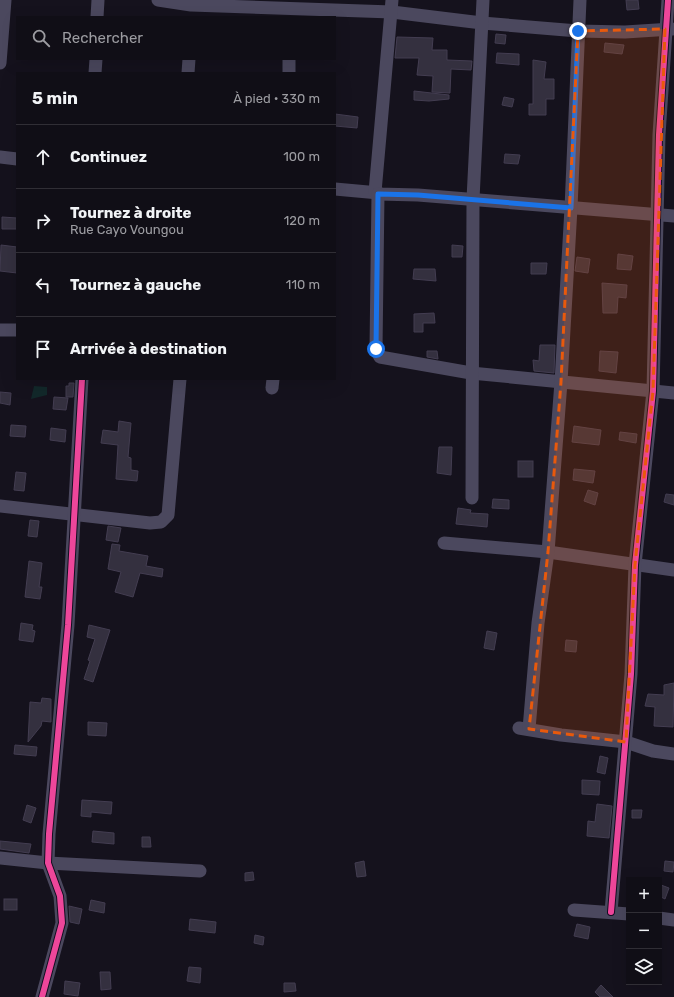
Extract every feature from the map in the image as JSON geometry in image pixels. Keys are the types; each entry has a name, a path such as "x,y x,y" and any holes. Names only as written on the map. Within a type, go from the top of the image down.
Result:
{"street":[{"path":"0,63 5,0"},
{"path":"97,16 98,0"},
{"path":"158,0 191,7 289,8 392,6 482,23 578,31 625,32 670,29"},
{"path":"472,498 471,372 473,200 483,0"},
{"path":"580,0 571,208 561,382 548,552 524,728 561,735 626,742 653,751 674,754"},
{"path":"610,912 631,674 635,565 653,391 657,216 670,29 668,0"},
{"path":"392,6 376,193 376,349 380,357 471,372 674,393"},
{"path":"96,60 96,72"},
{"path":"188,72 189,60"},
{"path":"289,60 289,72"},
{"path":"0,157 16,160"},
{"path":"336,189 657,216 674,216"},
{"path":"0,330 16,330"},
{"path":"42,997 62,923 60,896 48,863 49,834 68,625 82,380"},
{"path":"0,506 74,516 161,522 168,514 180,380"},
{"path":"444,543 548,552 674,570"},
{"path":"0,858 48,863 200,871"},
{"path":"574,910 626,914"},
{"path":"662,918 674,920"}],"highlighted area":[{"path":"665,29 653,391 635,565 626,742 529,729 548,552 561,382 578,31"}],"green space":[{"path":"34,386 47,387 47,395 31,399"}],"building":[{"path":"626,0 638,0 639,9 627,10"},
{"path":"496,34 506,35 505,44 495,43"},
{"path":"397,37 433,38 432,50 447,50 447,60 472,61 471,70 451,69 450,93 432,92 433,76 417,75 419,58 395,58"},
{"path":"605,43 624,45 622,54 604,52"},
{"path":"497,53 519,54 519,65 496,63"},
{"path":"533,60 546,62 544,79 554,79 554,99 546,99 546,115 529,115 529,104 533,104"},
{"path":"414,91 449,95 449,99 429,101 414,100"},
{"path":"504,97 514,99 512,107 502,105"},
{"path":"336,114 358,117 357,128 336,126"},
{"path":"505,154 520,155 518,164 504,163"},
{"path":"2,217 16,218 16,229 2,229"},
{"path":"1,245 16,247 16,273 0,271"},
{"path":"452,245 463,246 462,257 452,257"},
{"path":"618,254 633,256 631,270 617,269"},
{"path":"577,257 590,259 588,273 575,271"},
{"path":"531,263 547,263 546,274 531,274"},
{"path":"414,269 435,269 436,281 413,279"},
{"path":"602,283 627,285 626,298 618,297 617,313 603,313"},
{"path":"434,313 435,323 423,323 423,332 414,332 414,314"},
{"path":"540,345 555,345 554,373 534,371 533,360 539,361"},
{"path":"427,351 437,351 438,359 427,357"},
{"path":"600,351 618,352 616,373 599,371"},
{"path":"69,383 74,383 73,397 66,397 66,386 69,386"},
{"path":"0,392 11,393 10,405 0,403"},
{"path":"54,397 68,398 66,410 53,409"},
{"path":"119,421 131,423 128,457 131,458 131,470 138,471 137,481 116,479 118,445 101,443 103,430 118,432"},
{"path":"11,425 26,426 25,437 10,436"},
{"path":"574,426 601,430 599,445 572,442"},
{"path":"51,428 66,430 65,442 50,440"},
{"path":"620,432 637,434 636,443 619,440"},
{"path":"439,447 452,447 451,475 437,473"},
{"path":"518,461 533,461 533,477 518,477"},
{"path":"574,469 595,471 593,483 573,480"},
{"path":"16,472 26,473 24,491 14,490"},
{"path":"588,490 598,493 595,505 584,501"},
{"path":"666,494 674,495 674,505 664,502"},
{"path":"493,499 509,500 509,509 492,508"},
{"path":"458,508 471,510 470,513 488,514 487,527 456,524"},
{"path":"30,520 39,521 37,537 28,536"},
{"path":"108,526 121,528 118,542 106,540"},
{"path":"112,544 120,545 119,551 148,556 146,566 163,569 162,577 140,573 133,597 115,592 121,572 108,569"},
{"path":"29,561 42,563 39,587 42,587 40,599 25,597"},
{"path":"21,623 33,625 32,630 35,631 33,642 19,640"},
{"path":"89,625 110,630 93,682 84,679 95,639 87,637"},
{"path":"487,631 497,633 494,650 484,648"},
{"path":"566,640 577,641 576,652 565,651"},
{"path":"674,683 673,727 654,726 655,707 645,706 648,694 664,695 664,685"},
{"path":"42,698 51,699 51,722 42,721 41,726 28,742 30,702 41,703"},
{"path":"88,722 107,723 106,736 88,735"},
{"path":"15,745 37,747 36,756 14,754"},
{"path":"600,756 608,758 605,774 597,772"},
{"path":"582,780 600,781 599,795 582,794"},
{"path":"82,800 112,802 111,814 91,812 91,817 81,816"},
{"path":"597,804 612,806 609,838 587,836 588,821 595,822"},
{"path":"27,805 36,808 31,823 23,820"},
{"path":"632,810 642,810 641,818 632,818"},
{"path":"93,831 114,833 114,844 92,842"},
{"path":"142,837 150,837 151,847 142,847"},
{"path":"0,841 31,844 29,853 0,849"},
{"path":"364,861 366,876 357,877 355,863"},
{"path":"665,861 674,862 673,872 664,871"},
{"path":"253,872 254,880 245,881 245,873"},
{"path":"662,885 669,888 665,899 662,898"},
{"path":"4,899 17,899 17,910 4,910"},
{"path":"91,900 105,903 104,913 89,910"},
{"path":"69,906 82,909 79,924 70,922"},
{"path":"190,919 216,922 215,933 189,930"},
{"path":"577,924 590,927 588,939 574,936"},
{"path":"255,935 264,937 263,945 254,943"},
{"path":"189,967 201,968 200,983 187,981"},
{"path":"100,972 110,972 111,989 101,990"},
{"path":"65,981 80,983 78,996 64,994"},
{"path":"284,983 295,983 296,991 284,992"},
{"path":"601,985 613,997 600,997 595,992"}],"cycle path":[{"path":"611,912 631,674 635,565 653,391 659,135 668,0"},
{"path":"42,997 62,923 60,896 48,863 49,834 68,625 82,380"}],"route":[{"path":"376,349 378,194 418,195 571,208 578,31"}]}
